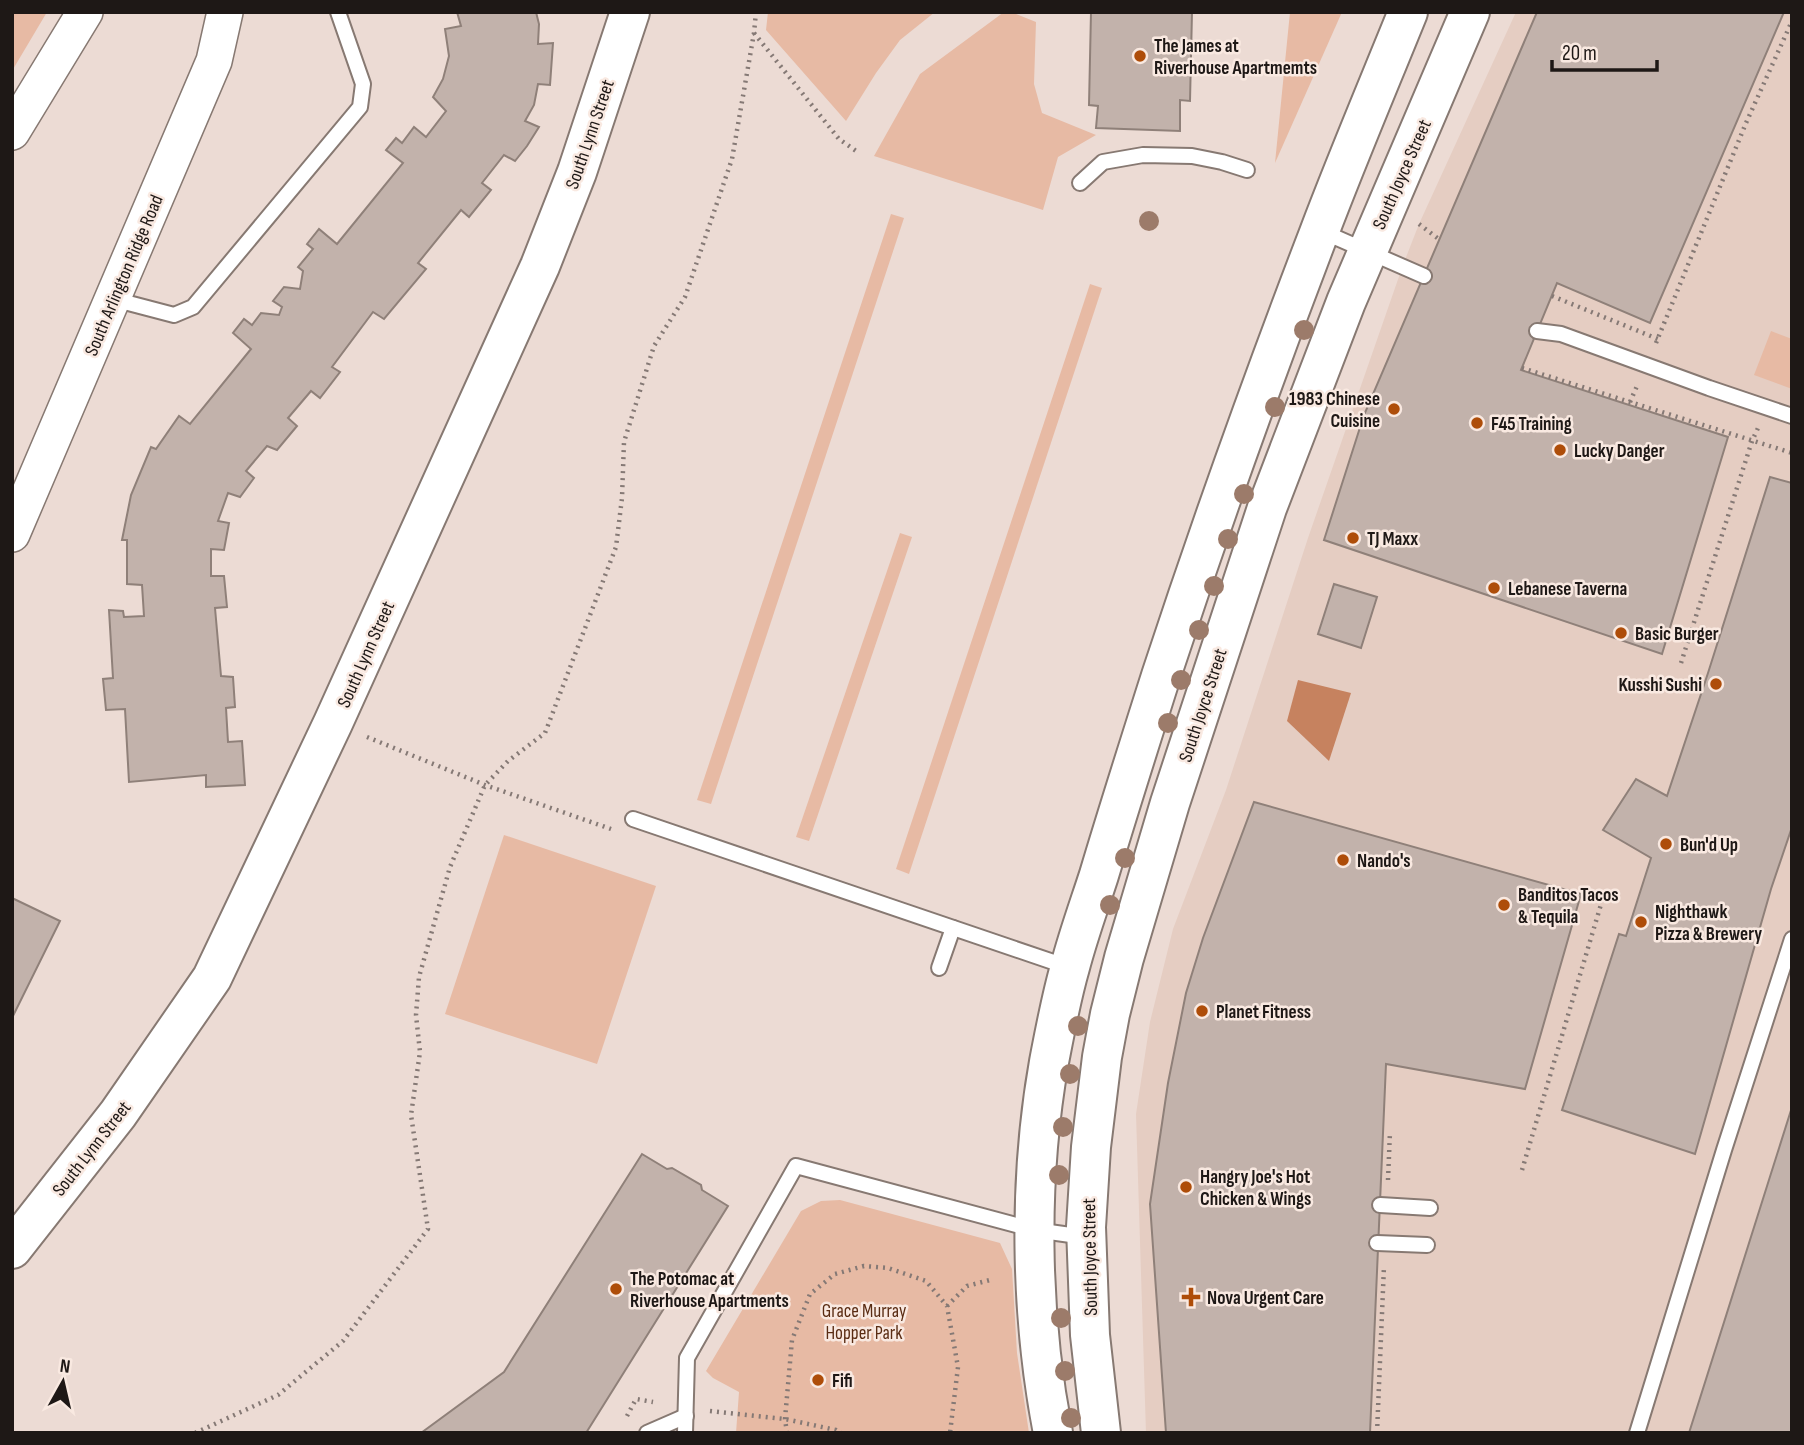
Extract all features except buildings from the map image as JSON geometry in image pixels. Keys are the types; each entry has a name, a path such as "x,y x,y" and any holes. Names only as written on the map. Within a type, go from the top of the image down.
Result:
{"main road":[{"name":"South Lynn Street","path":"12,1249 118,1114 212,978 333,723 540,266 577,172 630,12"},
{"path":"1053,1433 1037,1314 1035,1230 1042,1110 1069,968 1179,620 1239,449 1320,230 1408,12"},
{"name":"South Joyce Street","path":"1101,1433 1090,1335 1086,1237 1091,1147 1102,1057 1124,958 1170,803 1267,508 1341,314 1471,12"}],"street":[{"path":"12,132 85,12"},
{"name":"South Arlington Ridge Road","path":"12,534 214,61 225,12"}],"lane":[{"path":"113,299 174,315 193,307 360,107 363,84 338,12"},
{"path":"1080,183 1103,162 1143,155 1192,156 1247,170"},
{"path":"1320,230 1424,276"},
{"path":"1537,331 1561,334 1792,416"},
{"path":"633,819 1069,968"},
{"path":"939,968 953,928"},
{"path":"1637,1433 1792,939"},
{"path":"685,1433 687,1358 796,1166 1035,1230 1086,1237"},
{"path":"1383,1205 1430,1208"},
{"path":"1381,1243 1427,1245"},
{"path":"647,1433 686,1412"}],"path":[{"path":"195,1433 278,1395 343,1341 428,1229 411,1115 420,1052 415,1015 419,976 450,867 485,785 508,761 545,733 615,547 622,498 624,442 654,346 685,297 732,159 756,12"},
{"path":"1630,402 1746,123 1792,21"},
{"path":"754,33 839,139 859,153"},
{"path":"1419,225 1440,240"},
{"path":"1552,296 1658,339"},
{"path":"1522,368 1792,453"},
{"path":"1681,663 1752,441 1767,408"},
{"path":"1521,1170 1602,901"},
{"path":"1383,1205 1390,1132"},
{"path":"1377,1433 1381,1243"},
{"path":"787,1433 785,1419 792,1340 810,1294 835,1274 864,1266 888,1268 926,1280 947,1306 957,1367 950,1433"},
{"path":"947,1306 967,1286 990,1280"},
{"path":"625,1421 636,1399 686,1412 785,1419 841,1433"}],"shaded area":[{"path":"1516,12 1792,12 1792,1433 1146,1433 1136,1114 1150,1022 1173,929 1226,790 1308,538 1403,265 1419,224"},
{"path":"1298,680 1351,693 1329,761 1287,721"}],"green space":[{"path":"12,12 47,12 12,71"},
{"path":"768,12 935,12 900,40 846,121 766,30"},
{"path":"1004,12 1036,22 1034,84 1042,113 1096,135 1058,157 1043,210 874,156 920,74"},
{"path":"1290,12 1342,12 1275,163"},
{"path":"891,214 904,218 711,804 697,800"},
{"path":"1090,284 1102,288 909,874 896,869"},
{"path":"1771,331 1792,339 1792,389 1754,375"},
{"path":"900,533 912,537 809,841 796,837"},
{"path":"504,835 656,886 597,1064 445,1014"},
{"name":"Grace Murray Hopper Park","path":"840,1200 1000,1243 1012,1269 1017,1353 1029,1433 736,1433 739,1392 713,1378 706,1371 801,1211 821,1201"}],"place":[{"name":"The James at Riverhouse Apartmemts","path":"1140,56"},
{"name":"1983 Chinese Cuisine","path":"1394,409"},
{"name":"F45 Training","path":"1477,423"},
{"name":"Lucky Danger","path":"1560,450"},
{"name":"TJ Maxx","path":"1353,538"},
{"name":"Lebanese Taverna","path":"1494,588"},
{"name":"Basic Burger","path":"1621,633"},
{"name":"Kusshi Sushi","path":"1716,684"},
{"name":"Bun'd Up","path":"1666,844"},
{"name":"Nando's","path":"1343,860"},
{"name":"Banditos Tacos & Tequila","path":"1504,905"},
{"name":"Nighthawk Pizza & Brewery","path":"1641,922"},
{"name":"Planet Fitness","path":"1202,1011"},
{"name":"Hangry Joe's Hot Chicken & Wings","path":"1186,1187"},
{"name":"The Potomac at Riverhouse Apartments","path":"616,1289"},
{"name":"Nova Urgent Care","path":"1191,1297"},
{"name":"Fifi","path":"818,1380"}]}
